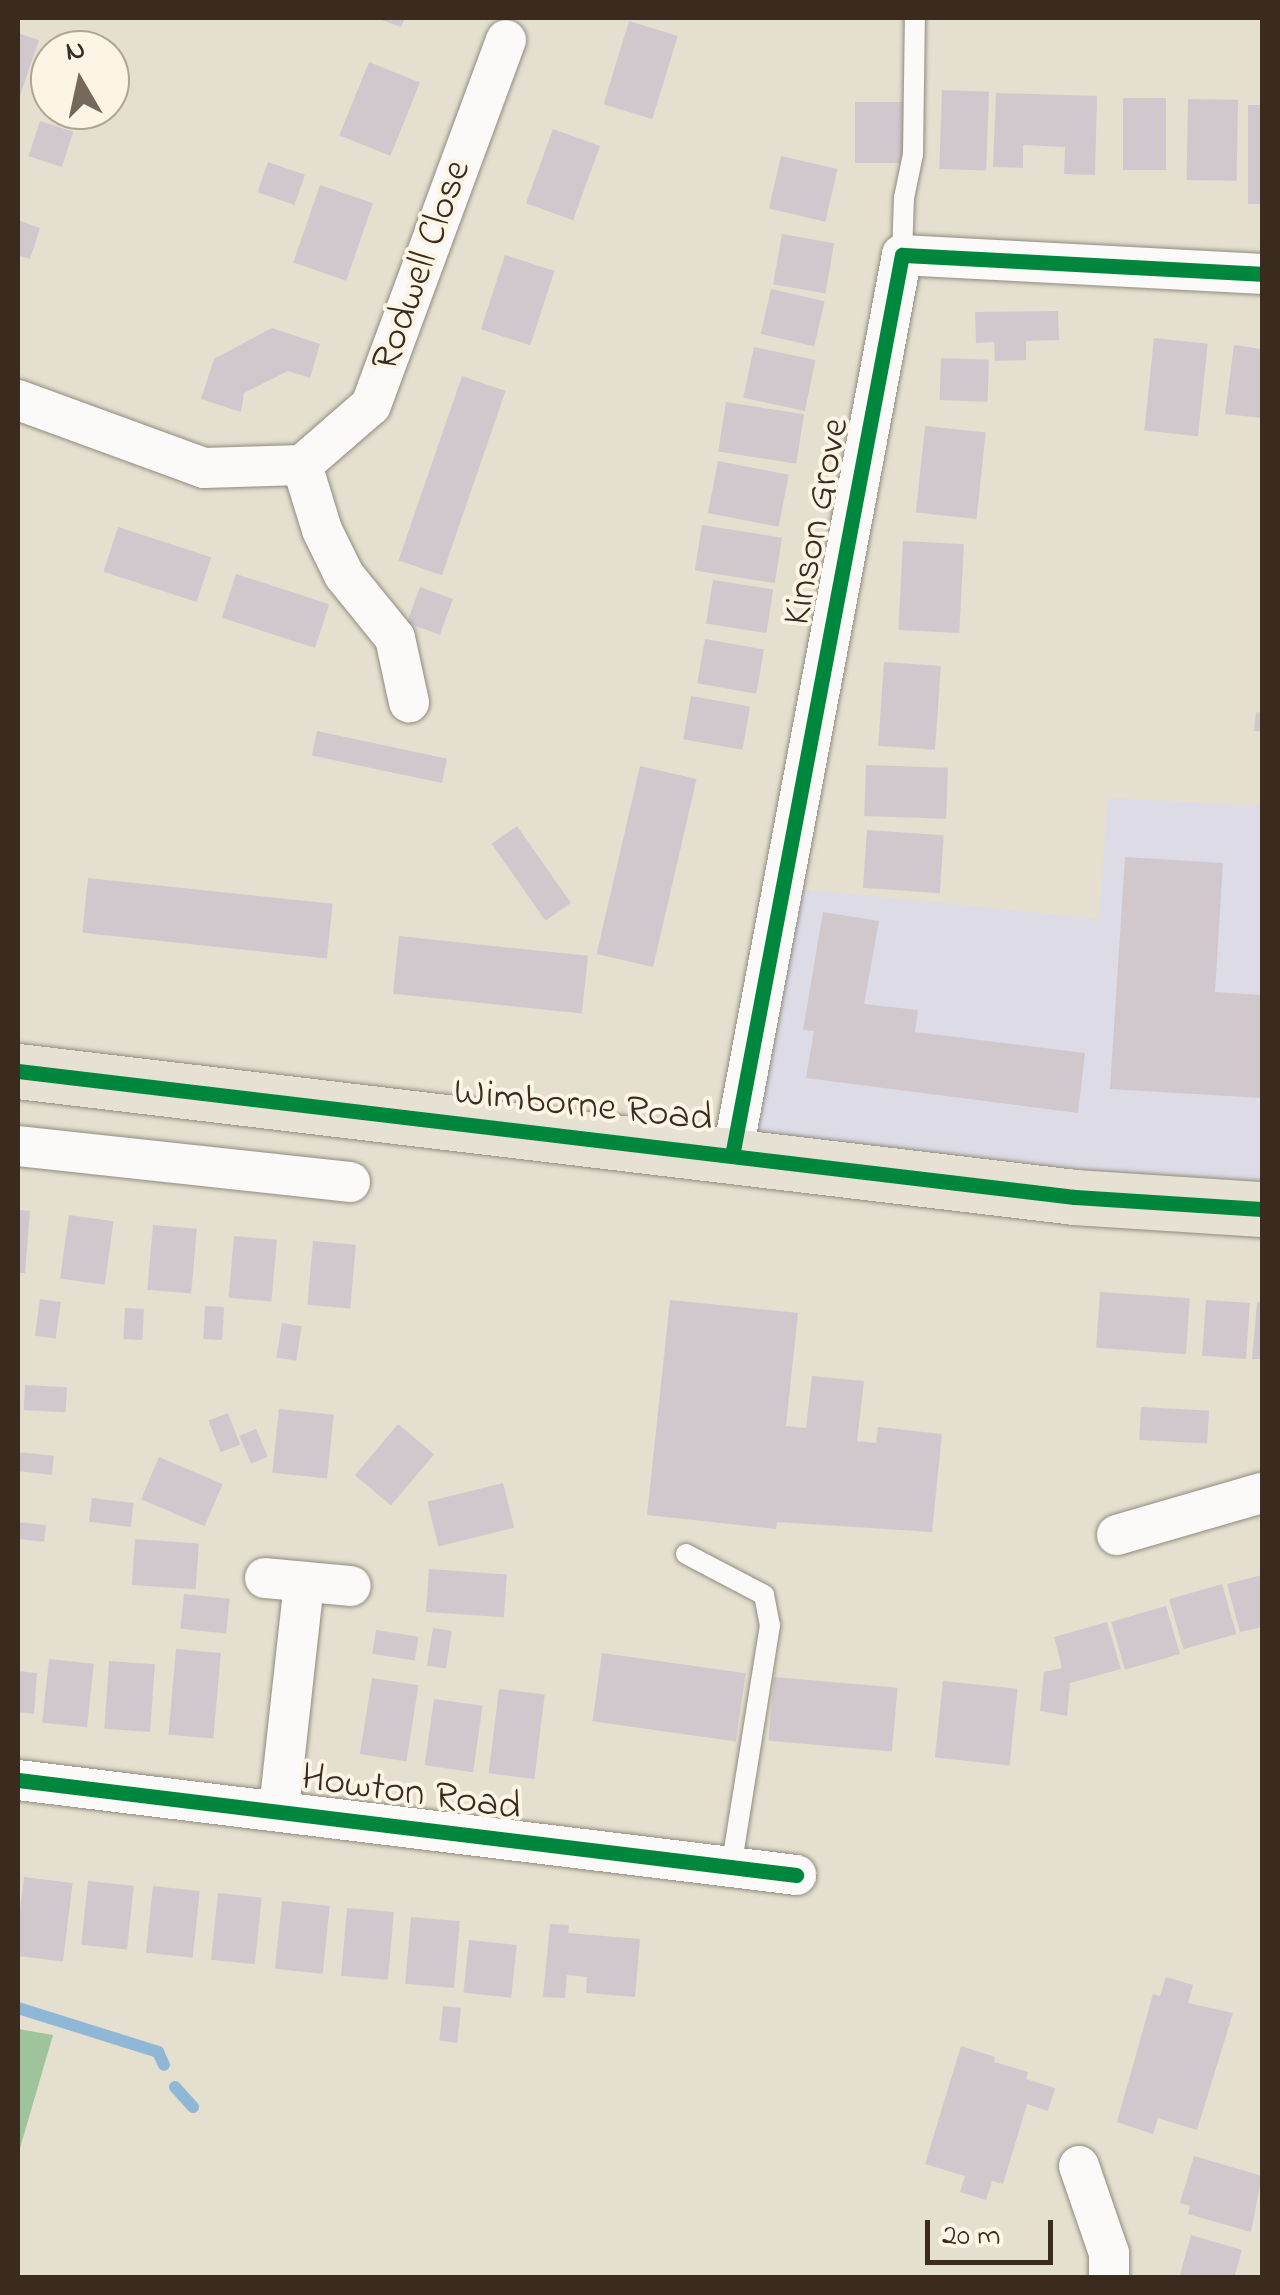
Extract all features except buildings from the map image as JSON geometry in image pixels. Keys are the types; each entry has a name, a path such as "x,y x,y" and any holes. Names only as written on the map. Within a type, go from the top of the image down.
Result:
{"main road":[{"name":"Wimborne Road","path":"18,1072 1075,1197 1262,1209"}],"street":[{"name":"Rodwell Close","path":"302,465 372,405 506,40"},
{"path":"902,255 1262,274"},
{"name":"Kinson Grove","path":"732,1156 902,255"},
{"path":"18,400 204,468 302,465 322,530 344,576 395,638 409,702"},
{"path":"18,1146 350,1182"},
{"path":"1117,1535 1262,1493"},
{"path":"279,1809 284,1581 351,1586"},
{"name":"Howton Road","path":"18,1780 796,1875"},
{"path":"1080,2166 1109,2253 1109,2278"}],"lane":[{"path":"902,255 904,198 913,154 916,18"},
{"path":"686,1554 764,1595 770,1625 732,1868"}],"shaded area":[{"path":"1108,798 1262,806 1262,1209 732,1156 780,887 1099,919"}],"green space":[{"path":"18,2029 53,2035 18,2155"}],"waterway":[{"path":"18,2008 158,2052 164,2065"},
{"path":"175,2087 193,2107"}],"cycle path":[{"path":"732,1156 902,255 1262,274"},
{"path":"18,1071 1075,1197 1262,1209"},
{"path":"18,1780 796,1875"}]}
